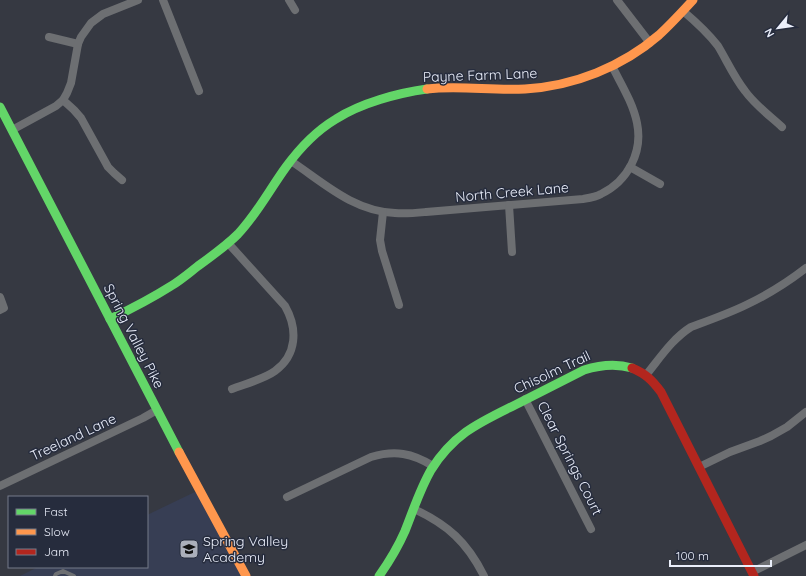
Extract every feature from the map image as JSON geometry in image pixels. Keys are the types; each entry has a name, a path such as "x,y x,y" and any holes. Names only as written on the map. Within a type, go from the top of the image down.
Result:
{"street":[{"path":"12,130 56,106 63,100 71,83 78,44 90,23 109,11 138,0"},
{"path":"163,0 199,91"},
{"path":"289,0 294,10"},
{"path":"617,0 650,43"},
{"name":"Payne Farm Lane","path":"110,319 179,282 228,243 254,214 291,161 305,145 315,134 338,118 351,111 410,92 450,87 510,89 542,87 578,80 601,72 650,43 672,23 693,0"},
{"path":"683,11 711,38 745,92 782,128"},
{"path":"48,37 78,44"},
{"name":"North Creek Lane","path":"291,161 345,198 357,204 383,212 403,213 594,197 610,189 619,182 630,167 637,150 638,128 632,108 612,66"},
{"path":"63,100 81,118 108,167 122,180"},
{"name":"Spring Valley Pike","path":"0,107 157,410 246,576"},
{"path":"630,167 660,184"},
{"path":"509,205 512,252"},
{"path":"383,212 380,240 399,305"},
{"path":"228,243 285,306 290,315 294,331 292,347 286,360 281,366 268,375 232,389"},
{"path":"646,376 666,350 684,331 766,295 783,285 806,268"},
{"path":"0,297 4,308 0,310"},
{"name":"Chisolm Trail","path":"379,576 385,569 397,548 433,466 448,446 479,423 584,370 593,366 605,364 621,365 631,368 654,382 661,392 753,574"},
{"name":"Clear Springs Court","path":"525,400 591,529"},
{"name":"Treeland Lane","path":"0,486 157,410"},
{"path":"699,467 730,452 771,436 787,427 806,412"},
{"path":"287,497 378,455 394,453 408,454 433,466"},
{"path":"414,508 441,523 455,535 473,556 484,576"},
{"path":"753,574 806,545"}],"lane":[{"path":"55,576 63,571 74,576"}],"shaded area":[{"name":"Spring Valley Academy","path":"199,490 246,576 20,576 36,568 148,568 148,515"}],"traffic: fast":[{"path":"110,319 175,284 229,243 251,218 296,154 308,141 329,124 346,113 368,104 392,96 427,89"},
{"path":"0,107 179,452"},
{"path":"379,576 405,531 420,492 431,470 440,457 459,437 493,416 584,370 608,365 632,368"}],"traffic: slow":[{"path":"427,89 525,89 561,84 579,79 613,65 629,57 645,46 659,35 693,0"},
{"path":"179,452 246,576"}],"traffic: jam":[{"path":"632,368 648,378 661,392 754,576"}],"place":[{"name":"Spring Valley Academy","path":"189,549"}]}
